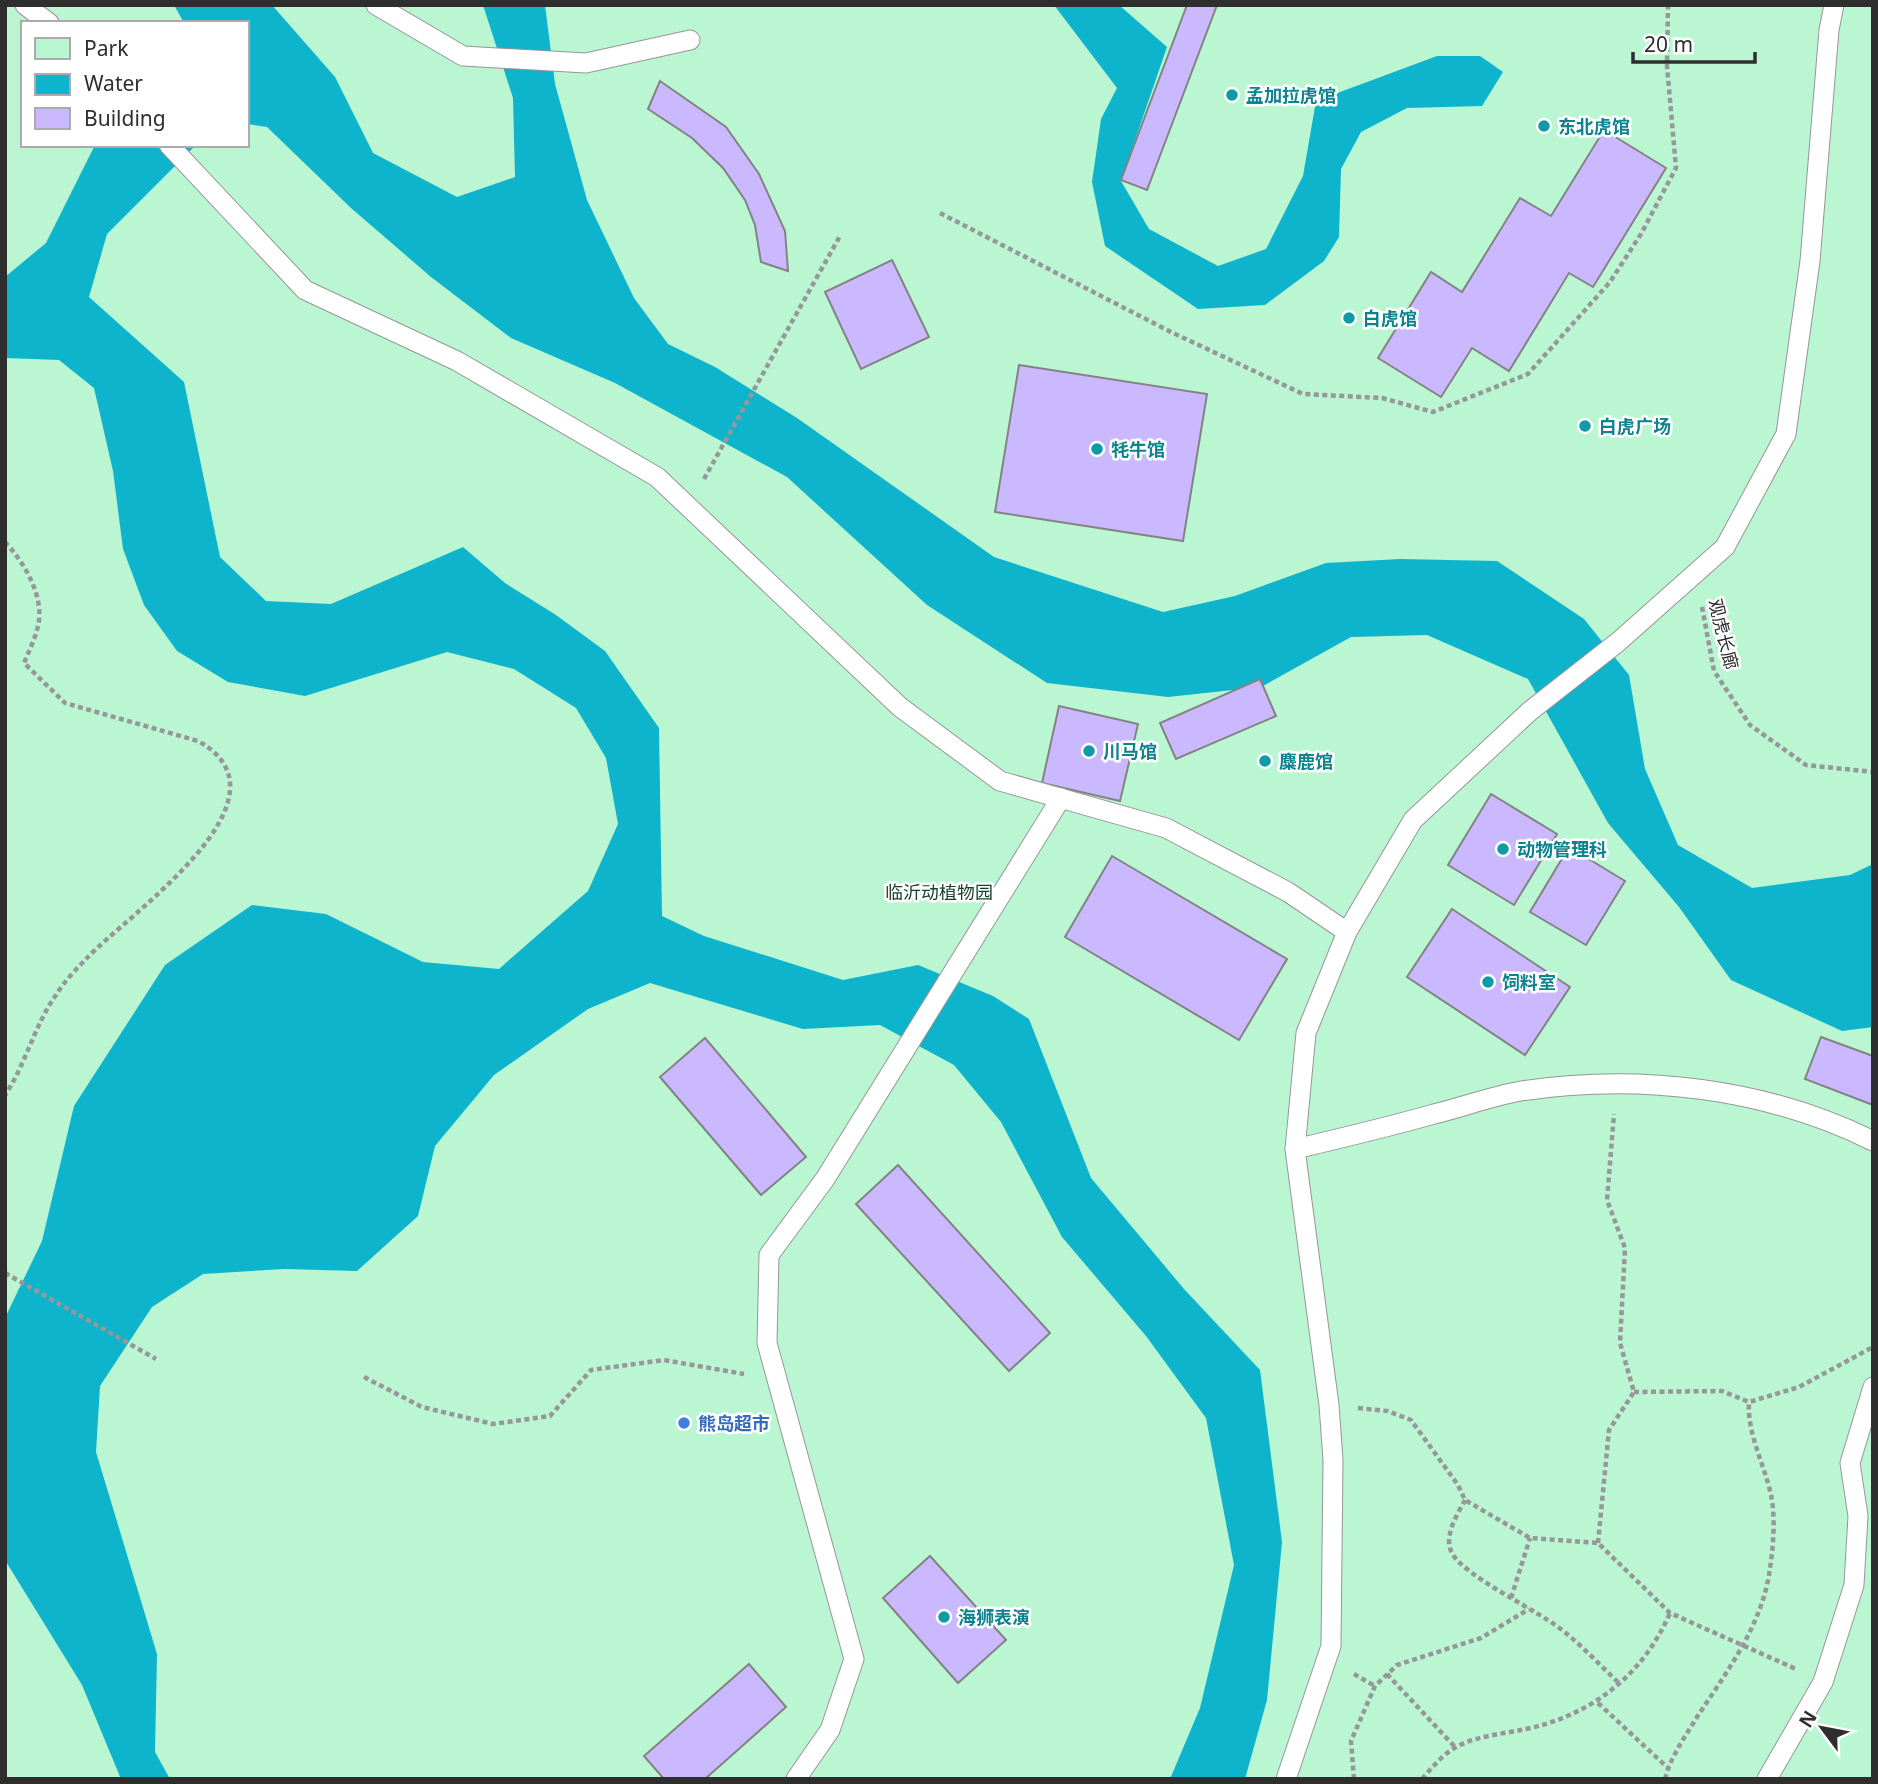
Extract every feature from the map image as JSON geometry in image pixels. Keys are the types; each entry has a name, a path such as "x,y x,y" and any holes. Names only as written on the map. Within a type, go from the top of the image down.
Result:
{"lane":[{"path":"26,5 46,21"},
{"path":"376,5 463,56 586,62 690,40"},
{"path":"1286,1779 1331,1646 1333,1460 1329,1405 1295,1149 1307,1033 1347,932 1413,820 1530,711 1618,642 1725,547 1786,434 1810,261 1829,30 1834,5"},
{"path":"171,147 305,290 457,361 657,477 900,707 1000,781 1166,828 1288,892 1347,932"},
{"path":"796,1779 830,1730 854,1659 767,1343 769,1255 825,1179 1061,798"},
{"path":"1295,1149 1520,1091 1617,1084 1682,1088 1761,1099 1842,1126 1873,1141"},
{"path":"1767,1779 1823,1682 1854,1585 1857,1516 1850,1463 1873,1387"}],"path":[{"path":"940,212 1171,332 1303,394 1382,398 1433,412 1528,374 1610,282 1641,234 1676,168 1667,66 1668,5"},
{"path":"720,451 840,236"},
{"path":"5,542 18,555 40,605 38,626 24,663 72,706 198,741 216,751 228,766 230,787 228,808 214,832 193,858 87,957 55,995 5,1095"},
{"name":"观虎长廊","path":"1694,574 1714,671 1750,725 1807,765 1873,772"},
{"path":"1598,1543 1609,1430 1634,1392 1620,1343 1625,1248 1607,1200 1617,1084"},
{"path":"7,1274 156,1359"},
{"path":"1634,1392 1721,1391 1749,1402 1799,1387 1873,1347"},
{"path":"363,1377 422,1408 493,1424 550,1416 591,1370 664,1360 777,1380"},
{"path":"1665,1779 1668,1768 1744,1644 1759,1611 1769,1576 1773,1531 1772,1496 1748,1421 1749,1402"},
{"path":"1329,1405 1387,1410 1411,1420 1458,1485 1465,1500 1530,1538 1598,1543 1670,1613 1744,1644 1823,1682"},
{"path":"1465,1500 1451,1534 1449,1544 1453,1556 1511,1598 1548,1619 1619,1683"},
{"path":"1511,1598 1530,1538"},
{"path":"1354,1779 1351,1741 1367,1698 1387,1674 1397,1665 1482,1638 1529,1609"},
{"path":"1422,1779 1455,1747 1576,1715 1598,1703 1639,1666 1661,1634 1670,1613"},
{"path":"1387,1674 1455,1747"},
{"path":"1598,1703 1668,1768"}],"green space":[{"name":"临沂动植物园","path":"5,5 1873,5 1873,1779 5,1779"}],"water":[{"path":"174,5 272,5 335,77 373,153 457,197 515,177 513,98 483,5 545,5 555,84 587,200 634,298 668,344 715,367 797,418 994,557 1163,612 1235,596 1326,563 1400,559 1497,561 1584,619 1629,675 1645,769 1678,845 1752,888 1850,875 1873,864 1873,1027 1842,1031 1731,980 1679,907 1608,823 1528,679 1427,635 1351,637 1261,687 1168,697 1047,683 927,605 787,477 615,383 511,338 431,277 351,208 267,127 248,124 248,21 183,21"},
{"path":"1054,5 1119,5 1167,47 1121,181 1149,229 1218,266 1266,249 1303,176 1316,101 1437,56 1480,56 1503,72 1482,106 1407,108 1361,132 1341,169 1339,237 1324,261 1265,305 1198,309 1105,246 1092,182 1101,119 1117,88"},
{"path":"94,147 194,147 107,234 89,297 184,382 220,557 266,601 331,604 463,547 505,583 556,615 605,651 659,728 662,916 704,936 843,980 918,965 993,996 1029,1019 1091,1178 1184,1289 1260,1370 1282,1542 1267,1700 1245,1779 1170,1779 1200,1708 1234,1565 1206,1418 1146,1336 1062,1237 1001,1122 954,1065 880,1025 803,1029 650,983 588,1009 494,1075 435,1146 418,1216 357,1271 284,1269 203,1274 152,1307 100,1386 96,1452 157,1654 155,1752 170,1779 121,1779 82,1685 5,1560 5,1318 42,1241 74,1106 165,965 252,905 326,914 423,962 499,969 588,891 618,824 606,758 576,708 514,669 447,652 305,696 228,682 177,651 144,605 123,549 113,471 94,388 59,360 5,358 5,277 46,243"}],"building":[{"path":"1187,5 1217,5 1147,190 1121,180"},
{"path":"660,81 726,127 759,174 785,231 788,271 761,262 755,225 745,200 723,168 692,138 648,109"},
{"path":"1604,130 1666,168 1593,287 1569,273 1509,371 1472,348 1441,397 1378,358 1431,272 1462,292 1520,198 1551,216"},
{"path":"892,260 929,337 861,369 825,292"},
{"path":"1019,365 1207,394 1183,541 995,512"},
{"path":"1260,679 1276,716 1176,759 1160,723"},
{"path":"1059,706 1138,724 1120,801 1042,783"},
{"name":"动物管理科","path":"1491,794 1557,834 1514,905 1448,865"},
{"path":"1569,847 1625,881 1586,945 1530,912"},
{"path":"1112,856 1287,959 1239,1040 1065,937"},
{"name":"饲料室","path":"1452,909 1570,987 1525,1055 1407,977"},
{"path":"1821,1037 1873,1056 1873,1105 1805,1079"},
{"path":"705,1038 806,1157 761,1195 660,1077"},
{"path":"898,1165 1050,1333 1009,1371 856,1204"},
{"path":"930,1556 1006,1640 958,1683 883,1598"},
{"path":"749,1664 786,1707 705,1779 664,1779 644,1756"}],"place":[{"name":"孟加拉虎馆","path":"1232,95"},
{"name":"东北虎馆","path":"1544,126"},
{"name":"白虎馆","path":"1349,318"},
{"name":"白虎广场","path":"1585,426"},
{"name":"牦牛馆","path":"1097,449"},
{"name":"川马馆","path":"1089,751"},
{"name":"麋鹿馆","path":"1265,761"},
{"name":"动物管理科","path":"1503,849"},
{"name":"饲料室","path":"1488,982"},
{"name":"熊岛超市","path":"684,1423"},
{"name":"海狮表演","path":"944,1617"}]}
